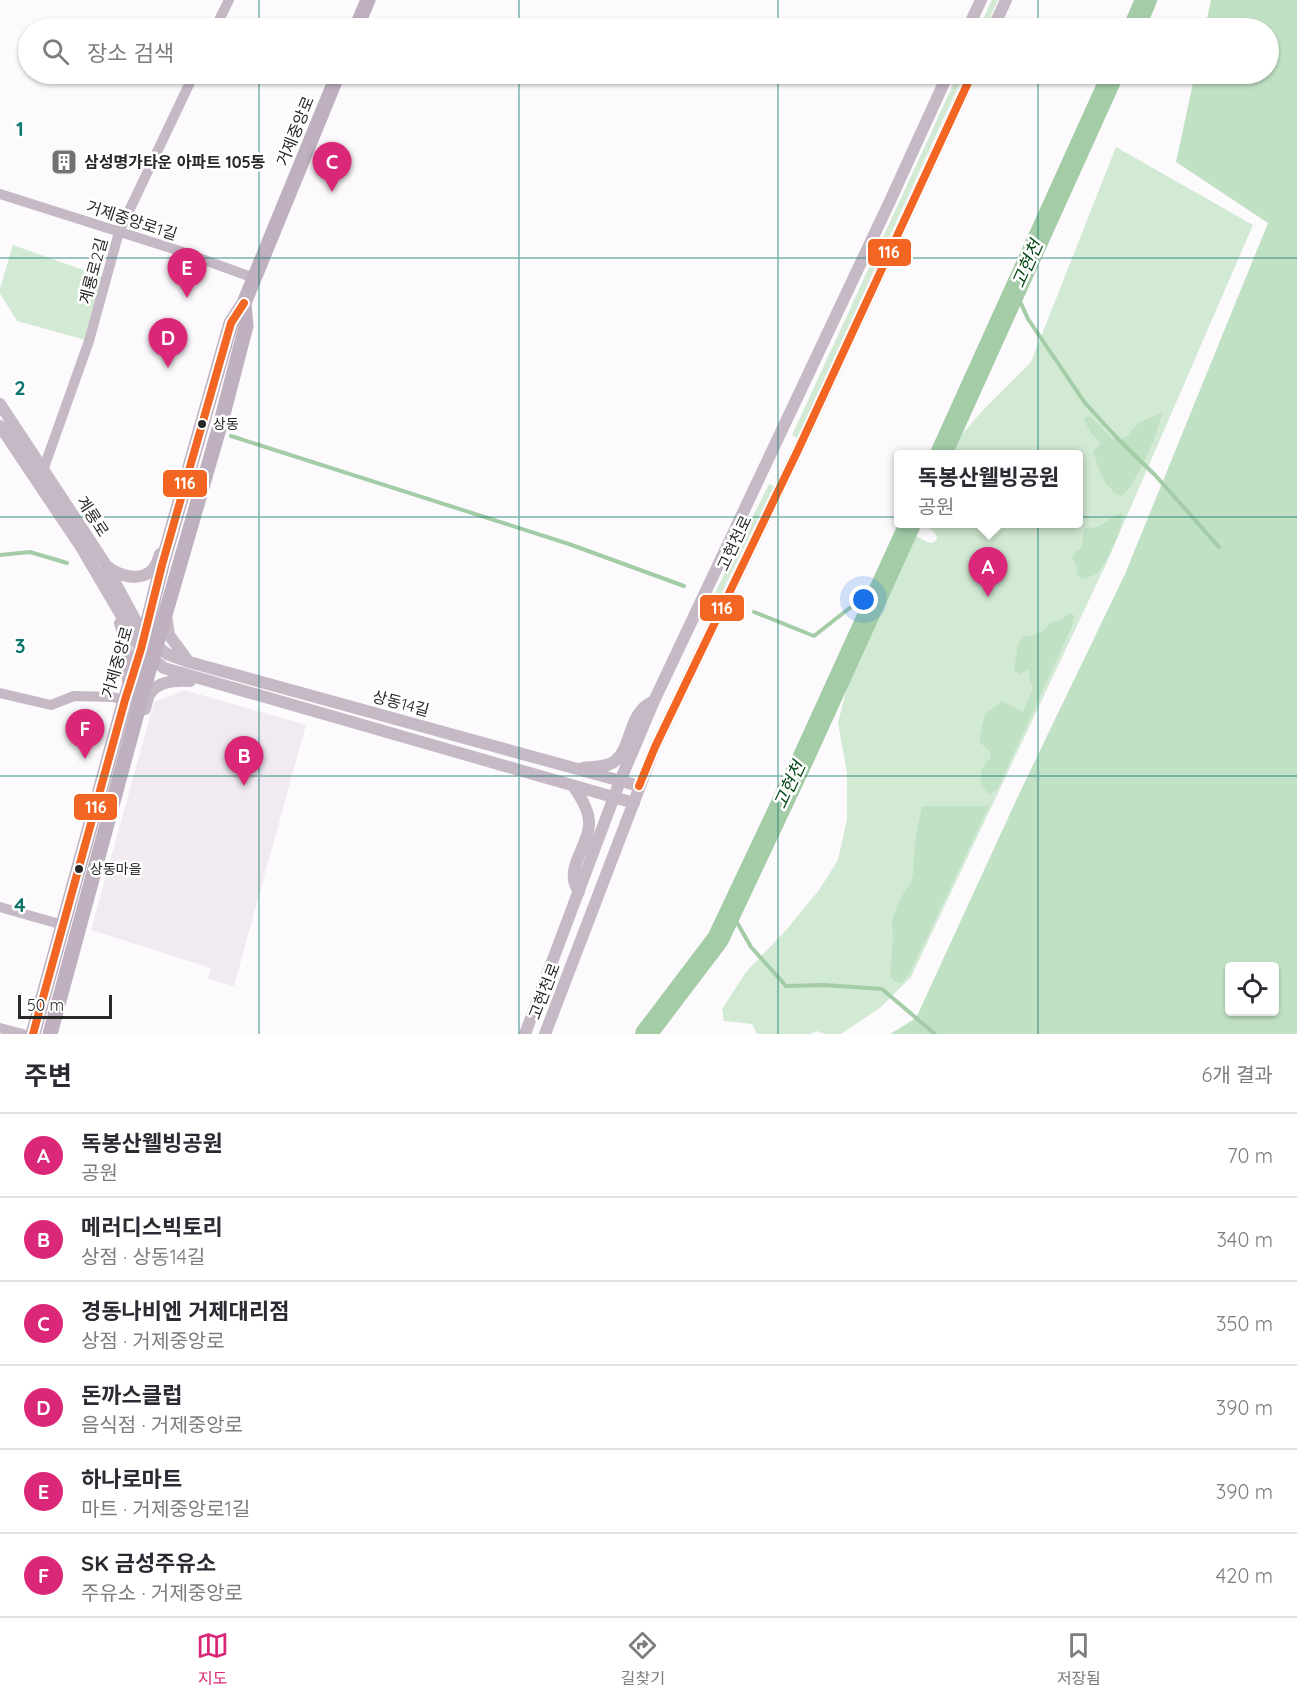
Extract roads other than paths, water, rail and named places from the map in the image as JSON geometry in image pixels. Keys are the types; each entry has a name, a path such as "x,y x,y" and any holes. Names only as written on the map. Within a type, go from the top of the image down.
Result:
{"main road":[{"path":"360,18 368,0"},
{"name":"거제중앙로","path":"50,1034 122,766 168,544 231,323 244,303 334,84"},
{"name":"거제중앙로","path":"33,1034 127,694 166,612 221,422 246,326 244,303"}],"street":[{"path":"220,18 228,0"},
{"path":"973,18 981,0"},
{"path":"998,18 1006,0"},
{"name":"계룡로2길","path":"38,482 44,471 89,341 119,232 189,84"},
{"name":"고현천로","path":"525,1034 620,781 654,701 943,84"},
{"name":"고현천로","path":"545,1034 655,747 798,450 967,84"},
{"name":"거제중앙로1길","path":"0,194 177,250 254,278"},
{"name":"계룡로","path":"0,404 104,562 148,647"},
{"name":"계룡로","path":"0,426 5,441 38,482 148,647"},
{"path":"104,562 116,572 137,577 150,572 155,567 162,550 168,544"},
{"path":"0,693 51,705 74,696 112,697 127,694 126,643 122,628 81,547"},
{"path":"166,612 169,634 189,662"},
{"name":"상동14길","path":"148,647 189,662 639,786"},
{"name":"상동14길","path":"148,647 164,668 634,803"},
{"path":"122,766 138,731 150,694 160,686 177,680 193,682 203,680"},
{"path":"578,769 604,766 615,761 621,755 640,710 654,701"},
{"path":"573,786 584,804 590,826 572,876 579,892"},
{"path":"0,907 63,925"},
{"path":"0,1028 23,1034"}],"waterway":[{"name":"고현천","path":"1138,18 1146,0"},
{"name":"고현천","path":"943,450 1108,84"},
{"path":"1015,290 1028,319 1085,403 1155,475 1219,547"},
{"path":"231,436 569,544 684,586"},
{"name":"고현천","path":"646,1034 718,939 908,528"},
{"path":"0,555 30,552 67,563"},
{"path":"754,612 814,636 884,581"},
{"path":"731,912 751,947 786,986 824,985 882,989 935,1034"}],"place":[{"name":"삼성명가타운 아파트 105동","path":"64,162"},
{"name":"경동나비엔 거제대리점","path":"332,192"},
{"name":"하나로마트","path":"187,298"},
{"name":"돈까스클럽","path":"168,368"},
{"name":"상동","path":"202,424"},
{"name":"독봉산웰빙공원","path":"988,597"},
{"name":"SK 금성주유소","path":"85,759"},
{"name":"메러디스빅토리","path":"244,786"},
{"name":"상동마을","path":"79,869"}]}
